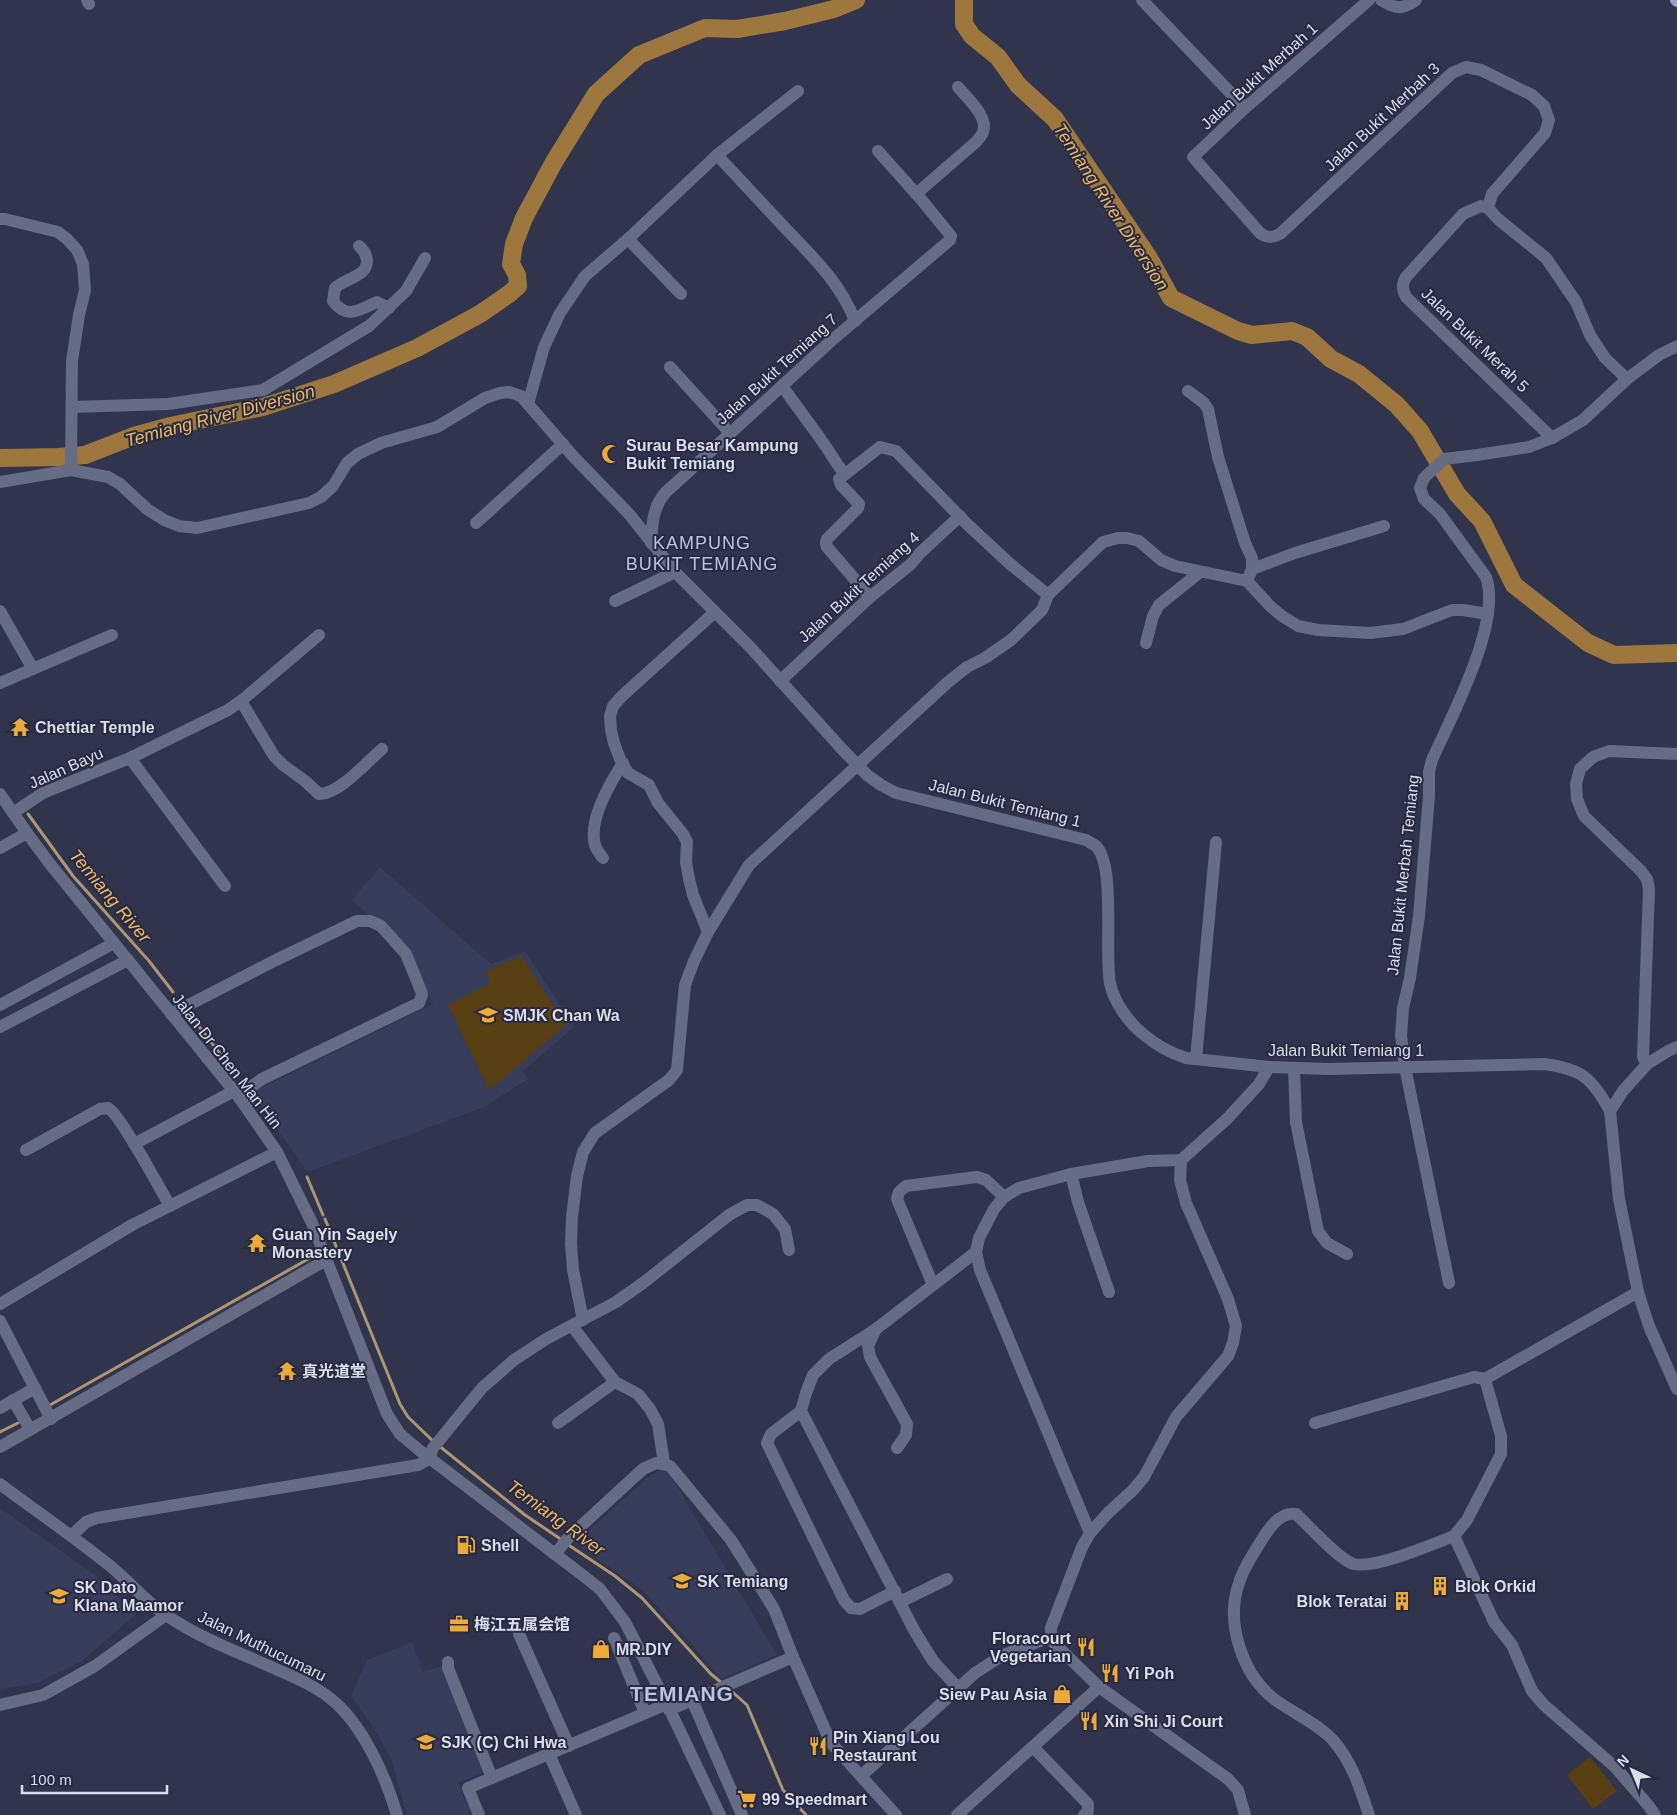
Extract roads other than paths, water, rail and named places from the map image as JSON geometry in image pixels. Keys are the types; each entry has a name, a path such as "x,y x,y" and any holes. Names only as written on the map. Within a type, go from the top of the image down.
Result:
{"street":[{"path":"1142,0 1245,108"},
{"name":"Jalan Bukit Merbah 1","path":"1193,157 1245,108 1369,0"},
{"path":"1381,0 1391,7 1397,8 1411,4 1416,0"},
{"name":"Jalan Bukit Merbah 3","path":"1193,157 1260,233 1266,237 1273,237 1280,234 1452,73 1466,67 1481,70 1532,95 1544,106 1549,120 1545,133 1492,194 1488,208"},
{"path":"878,151 916,194 976,142 983,133 984,124 981,116 958,87"},
{"path":"528,404 544,347 560,313 585,276 628,239 717,155 798,91"},
{"path":"717,155 812,255 844,296 855,321"},
{"name":"Jalan Bukit Temiang 7","path":"651,543 652,524 656,507 665,493 855,321 947,243 951,236 916,194"},
{"name":"Jalan Bukit Merah 5","path":"1488,208 1481,206 1462,214 1406,276 1402,283 1403,290 1406,297 1552,438"},
{"path":"1488,208 1498,219 1546,258 1576,302 1590,335 1605,358 1627,379"},
{"path":"0,219 58,232 68,239 77,250 83,264 85,290 72,361 71,470 0,482"},
{"path":"628,239 681,294"},
{"path":"359,246 366,255 366,268 362,273 340,282 335,288 333,301 343,312 352,312 376,302 389,308"},
{"path":"72,407 168,404 263,390 368,326 406,291 425,258"},
{"path":"1552,438 1583,420 1627,379 1659,355 1677,346"},
{"path":"670,367 730,433"},
{"path":"782,386 844,474"},
{"path":"1188,391 1204,403 1208,409 1218,457 1245,543 1252,558 1250,575 1282,616 1298,626 1318,630 1370,633 1403,629 1452,610 1488,614"},
{"name":"Jalan Bukit Temiang 1","path":"71,470 108,477 120,484 147,509 164,520 179,526 197,528 309,503 333,486 347,463 358,454 381,442 437,427 485,398 509,392 521,396 635,521 675,572 715,612 867,775 881,785 896,792 1086,840 1096,847 1102,858 1107,884 1110,984 1120,1008 1136,1028 1156,1044 1175,1055 1269,1067 1328,1069 1517,1064 1566,1066 1582,1074 1598,1089 1610,1111"},
{"name":"Jalan Bukit Merbah Temiang","path":"1449,1283 1405,1066 1401,1036 1403,1008 1410,978 1419,916 1429,796 1429,772 1432,760 1480,648 1488,614 1489,587 1486,577 1440,514 1424,499 1420,488 1424,478 1439,463 1529,447 1552,438"},
{"path":"476,523 563,444"},
{"path":"870,597 827,547 826,543 827,539 858,508 859,504 839,482 844,474 880,448 889,448 896,451 1009,563 1048,595"},
{"path":"635,521 656,507"},
{"name":"Jalan Bukit Temiang 4","path":"780,681 870,597 911,564 920,553 960,516"},
{"path":"664,1463 658,1424 650,1409 638,1394 615,1382 577,1323 571,1244 577,1176 584,1152 595,1133 669,1080 677,1070 685,984 708,932 749,865 947,682 967,667 985,658 1011,640 1042,610 1048,595 1103,542 1127,538 1139,541 1166,563 1200,572 1250,575 1295,553 1384,526"},
{"path":"615,601 675,572"},
{"path":"1146,643 1152,616 1159,605 1200,572"},
{"path":"0,611 33,669"},
{"path":"708,932 693,895 689,879 686,862 687,842 658,802 649,785 628,773 610,730 610,716 613,706 644,675 715,612"},
{"path":"0,684 112,635"},
{"name":"Jalan Bayu","path":"12,813 43,793 130,758 228,710 319,635"},
{"path":"241,701 274,756 319,794 329,794 339,788 382,749"},
{"path":"1647,1064 1643,1057 1649,889 1647,879 1584,816 1577,799 1576,784 1580,770 1593,757 1609,751 1677,754"},
{"path":"130,758 225,886"},
{"path":"603,858 595,846 593,830 611,781 623,764"},
{"name":"Jalan Dr Chen Man Hin","path":"0,794 26,833 236,1094 277,1152 312,1223 387,1414 400,1434 431,1454 557,1551 600,1589 611,1602 625,1622 720,1815"},
{"path":"0,848 26,833"},
{"path":"1196,1059 1216,842"},
{"path":"134,1144 419,1003 422,995 406,954 380,926 370,921 357,921 276,960 172,1014"},
{"path":"0,1005 114,943"},
{"path":"0,1028 128,960"},
{"path":"1677,1047 1647,1064 1623,1091 1610,1111 1620,1199 1638,1292 1649,1326 1677,1389"},
{"path":"1090,1534 980,1270 976,1252 979,1238 986,1223 1004,1197 1019,1188 1071,1174 1148,1161 1180,1160 1227,1120 1259,1084 1269,1067"},
{"path":"1294,1068 1296,1122 1318,1231 1326,1243 1347,1254"},
{"path":"26,1150 104,1108 112,1110 170,1206"},
{"path":"0,1304 132,1225 277,1152"},
{"path":"1180,1160 1180,1180 1186,1203 1228,1299 1236,1326 1233,1343 1228,1356 1176,1417 1144,1477 1090,1534 1082,1547 1051,1628 1051,1636 1054,1643 1099,1687 1228,1780 1238,1790 1245,1815"},
{"path":"1071,1174 1078,1202 1109,1292"},
{"path":"933,1285 897,1199 899,1192 906,1186 977,1177 986,1180 1004,1197"},
{"path":"71,1536 86,1522 97,1518 418,1465 431,1454 441,1437 482,1388 514,1360 546,1339 616,1302 643,1284 729,1215 747,1205 758,1206 773,1214 785,1229 789,1250"},
{"path":"947,1579 860,1609 851,1608 844,1600 767,1443 772,1434 801,1411 813,1375 829,1359 876,1329 976,1252"},
{"path":"0,1447 326,1260"},
{"path":"1315,1423 1474,1377 1486,1379 1638,1292"},
{"path":"0,1321 51,1418"},
{"path":"876,1329 868,1346 870,1357 907,1424 906,1435 897,1448"},
{"path":"1369,1815 1353,1770 1344,1754 1320,1729 1264,1691 1248,1667 1241,1650 1234,1619 1238,1583 1268,1531 1281,1516 1289,1513 1296,1514 1339,1554 1354,1564 1365,1565 1380,1562 1454,1536 1467,1520 1501,1454 1501,1436 1486,1379"},
{"path":"558,1423 615,1382"},
{"path":"0,1408 35,1388"},
{"path":"13,1400 30,1430"},
{"path":"801,1411 933,1661 958,1688"},
{"path":"557,1551 569,1537 643,1469 656,1463 664,1463 670,1466 731,1540 774,1609 830,1743 896,1815"},
{"name":"Jalan Muthucumaru","path":"0,1484 110,1566 146,1600 166,1615 200,1635 306,1683 332,1699 353,1723 378,1763 391,1792 397,1815"},
{"path":"1454,1536 1494,1622 1512,1645 1532,1690 1544,1705 1615,1767 1655,1815"},
{"path":"0,1705 43,1695 95,1666 166,1615"},
{"path":"519,1634 569,1746"},
{"path":"861,1776 974,1674 995,1659 1051,1636"},
{"path":"614,1638 646,1713"},
{"path":"479,1815 468,1788 646,1713 692,1700 793,1657"},
{"path":"448,1662 448,1668 492,1778"},
{"path":"957,1815 1099,1687"},
{"path":"692,1700 742,1815"},
{"path":"1033,1747 1088,1804 1088,1811 1084,1815"},
{"path":"549,1754 576,1815"}],"waterway":[{"name":"Temiang River Diversion","path":"0,458 85,455 134,436 170,426 263,407 334,384 417,348 480,314 518,286 517,275 511,264 514,244 524,218 554,162 596,94 639,55 705,28 737,29 785,21 834,9 856,0"},
{"name":"Temiang River Diversion","path":"964,0 964,24 972,36 998,57 1018,85 1055,119 1149,258 1171,298 1238,331 1252,335 1292,331 1307,337 1331,359 1359,374 1397,405 1420,431 1457,494 1482,521 1514,585 1588,643 1614,655 1677,653"},
{"name":"Temiang River","path":"28,814 73,876 149,961 173,992"},
{"name":"Temiang River","path":"191,1016 225,1060"},
{"name":"Temiang River","path":"307,1177 323,1215"},
{"name":"Temiang River","path":"325,1219 400,1404 408,1417 433,1441"},
{"path":"50,1405 310,1258"},
{"path":"0,1432 18,1423"},
{"name":"Temiang River","path":"438,1445 525,1515 562,1540"},
{"name":"Temiang River","path":"567,1544 615,1576 642,1598 711,1674 723,1684"},
{"name":"Temiang River","path":"728,1688 747,1705 783,1790 806,1815"}],"place":[{"name":"Surau Besar Kampung Bukit Temiang","path":"611,454"},
{"name":"Chettiar Temple","path":"20,727"},
{"name":"SMJK Chan Wa","path":"488,1015"},
{"name":"Guan Yin Sagely Monastery","path":"257,1243"},
{"name":"真光道堂","path":"287,1371"},
{"name":"Shell","path":"466,1545"},
{"name":"SK Temiang","path":"682,1581"},
{"name":"Blok Orkid","path":"1440,1586"},
{"name":"SK Dato Klana Maamor","path":"59,1596"},
{"name":"Blok Teratai","path":"1402,1601"},
{"name":"梅江五属会馆","path":"459,1624"},
{"name":"Floracourt Vegetarian","path":"1086,1647"},
{"name":"MR.DIY","path":"601,1649"},
{"name":"Yi Poh","path":"1110,1673"},
{"name":"Siew Pau Asia","path":"1062,1694"},
{"name":"Xin Shi Ji Court","path":"1089,1721"},
{"name":"SJK (C) Chi Hwa","path":"426,1742"},
{"name":"Pin Xiang Lou Restaurant","path":"818,1746"},
{"name":"99 Speedmart","path":"747,1799"}],"district":[{"name":"KAMPUNG BUKIT TEMIANG","path":"702,553"},
{"name":"TEMIANG","path":"682,1693"}]}
